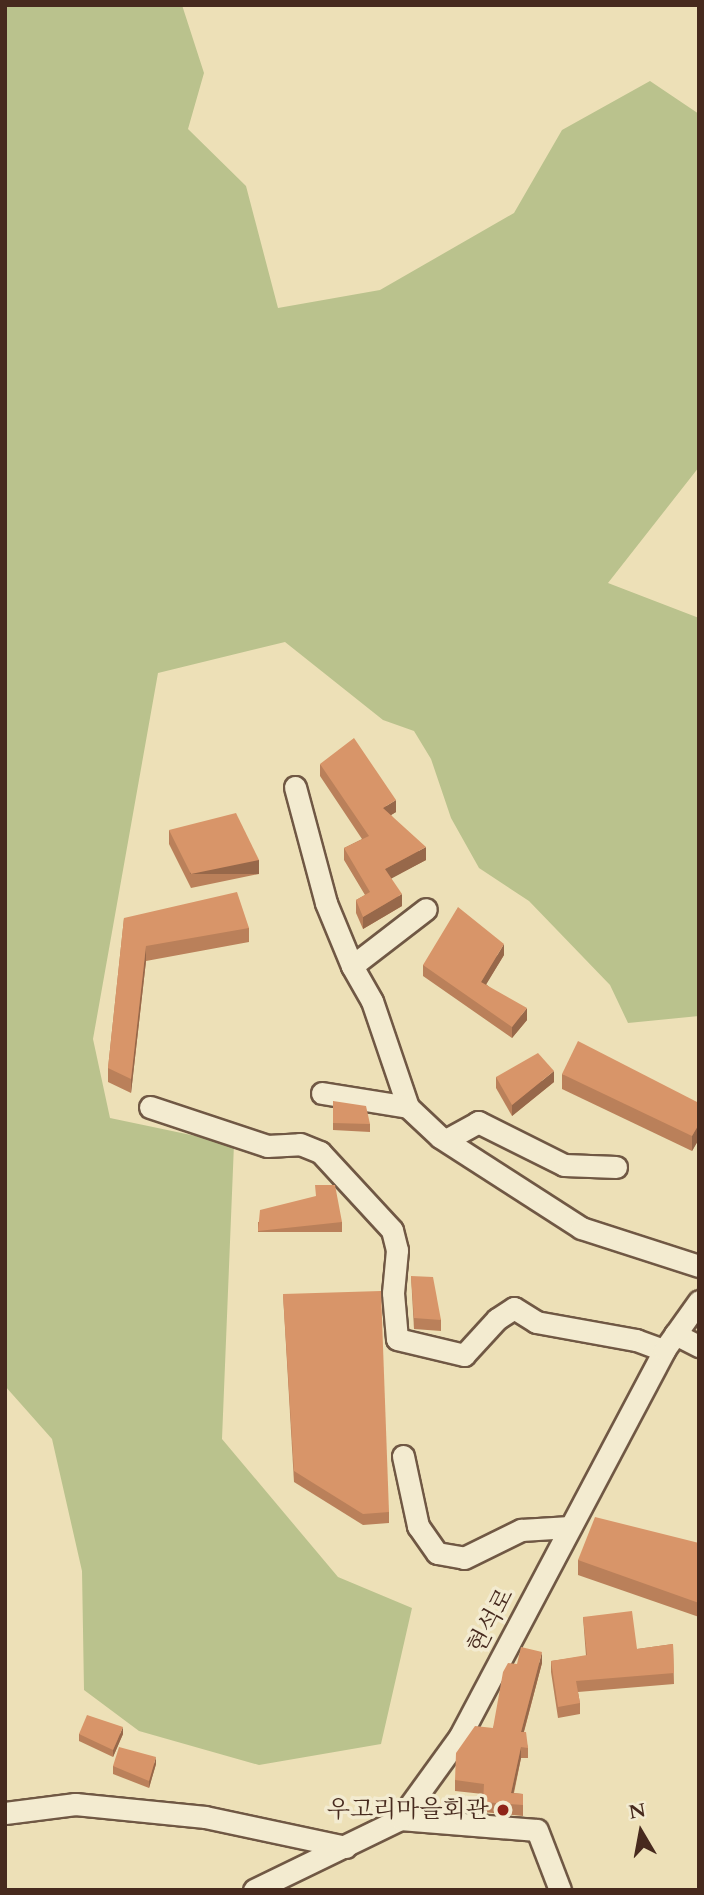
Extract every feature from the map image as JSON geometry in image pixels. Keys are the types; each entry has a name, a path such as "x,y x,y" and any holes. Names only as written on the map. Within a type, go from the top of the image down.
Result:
{"street":[{"path":"295,787 326,903 352,966 372,1001 408,1107 446,1140 581,1228 699,1266"},
{"path":"352,966 426,909"},
{"path":"322,1093 408,1107"},
{"path":"150,1107 267,1146 300,1144 320,1152 392,1230 397,1250 393,1293 397,1339 464,1355 497,1319 514,1308 536,1322 636,1340 699,1346"},
{"path":"446,1140 478,1122 564,1165 617,1167"},
{"name":"현석로","path":"264,1888 400,1819 460,1736 669,1342 699,1301"},
{"path":"403,1456 418,1526 437,1553 464,1558 521,1530 570,1527"},
{"path":"5,1813 75,1804 205,1816 346,1847"},
{"path":"400,1819 537,1830 560,1890"}],"green space":[{"path":"5,5 182,5 204,73 188,129 246,186 278,308 380,290 514,213 562,130 650,81 699,114 699,467 608,583 699,618 699,1016 628,1023 610,985 529,901 479,868 451,818 431,759 414,731 383,720 285,642 158,673 93,1039 110,1118 234,1144 222,1439 338,1577 412,1608 381,1744 259,1765 139,1731 84,1690 82,1571 52,1439 5,1386"}],"building":[{"path":"354,738 396,800 383,808 426,847 385,869 402,894 363,917 356,900 370,892 344,848 369,836 320,764"},
{"path":"236,813 259,860 191,874 169,830"},
{"path":"237,892 249,928 146,946 131,1079 108,1068 124,918"},
{"path":"458,907 504,944 481,982 527,1008 512,1027 423,965"},
{"path":"578,1041 699,1103 699,1124 692,1136 562,1074"},
{"path":"538,1053 554,1071 512,1105 496,1077"},
{"path":"333,1101 366,1106 370,1124 333,1123"},
{"path":"315,1185 335,1185 342,1222 258,1231 260,1210 316,1196"},
{"path":"411,1276 433,1277 441,1320 414,1318"},
{"path":"381,1291 389,1512 363,1514 294,1471 283,1294"},
{"path":"595,1517 699,1543 699,1603 578,1560"},
{"path":"632,1611 637,1649 673,1644 674,1673 576,1681 580,1703 558,1707 551,1661 587,1655 583,1617"},
{"path":"521,1647 542,1652 521,1732 526,1732 528,1748 521,1747 511,1793 523,1794 523,1805 483,1802 484,1784 455,1780 456,1753 475,1726 493,1728 503,1672 508,1663 517,1664"},
{"path":"87,1715 123,1727 113,1750 79,1734"},
{"path":"119,1747 156,1757 149,1781 113,1766"}],"place":[{"name":"우고리마을회관","path":"503,1810"}]}
